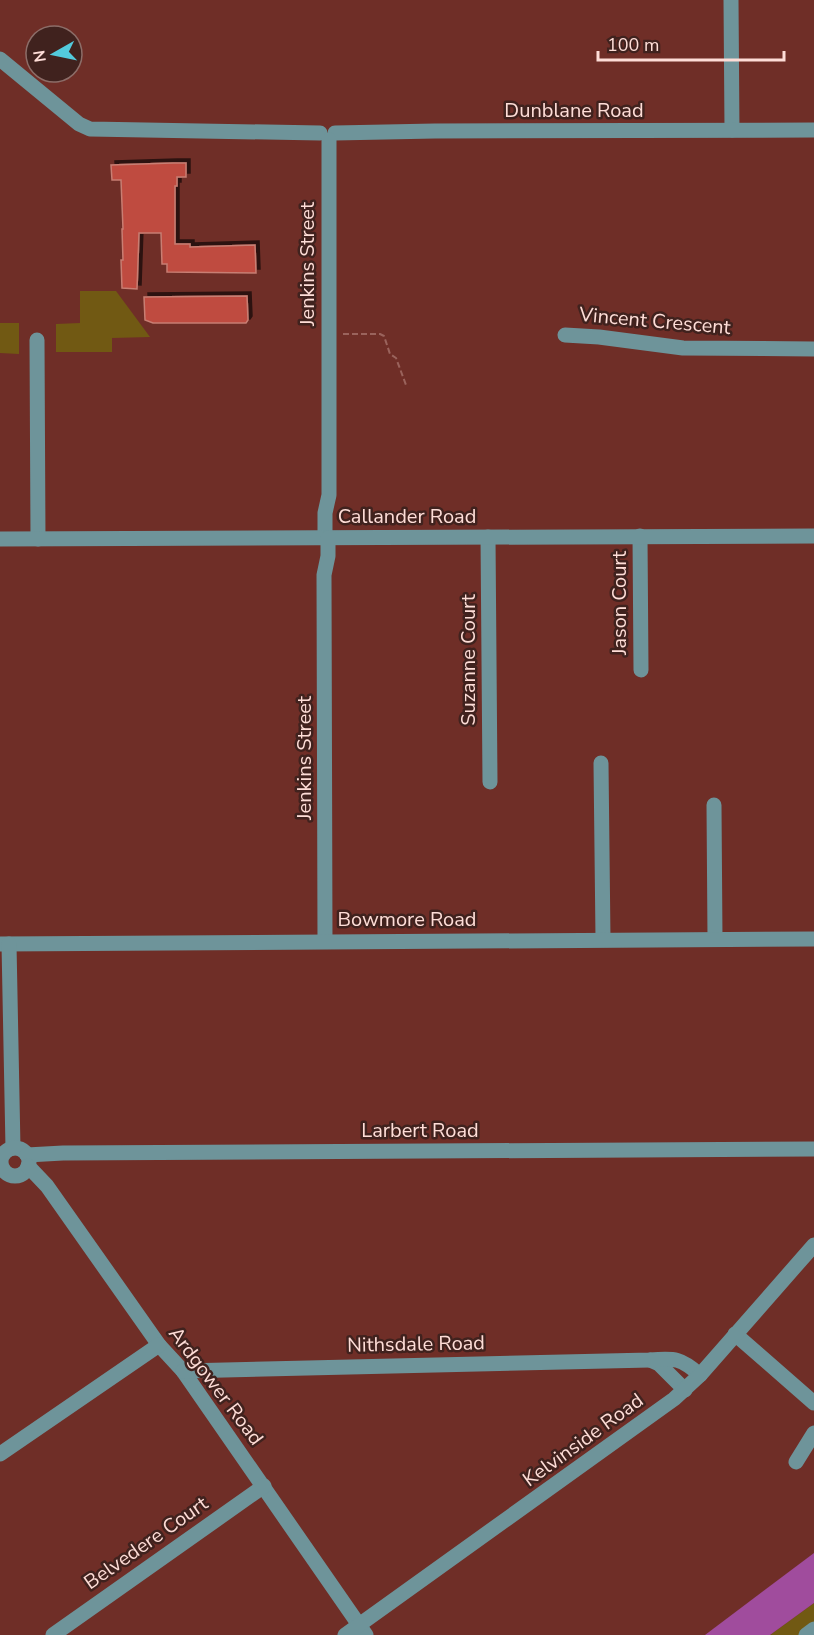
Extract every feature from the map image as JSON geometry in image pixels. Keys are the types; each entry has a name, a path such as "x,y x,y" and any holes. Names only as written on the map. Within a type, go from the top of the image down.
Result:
{"street":[{"path":"731,0 732,130"},
{"name":"Dunblane Road","path":"0,59 79,124 90,129 328,135 814,130"},
{"name":"Jenkins Street","path":"325,940 324,575 320,555 332,511 329,495 328,135"},
{"name":"Vincent Crescent","path":"566,335 683,348 814,349"},
{"path":"37,340 38,539"},
{"name":"Jason Court","path":"640,536 641,670"},
{"name":"Callander Road","path":"0,539 814,536"},
{"name":"Suzanne Court","path":"488,537 490,782"},
{"path":"601,763 603,939"},
{"path":"714,805 715,939"},
{"name":"Bowmore Road","path":"5,944 325,940 814,939"},
{"path":"3,1178 1,1167 14,1155 5,944"},
{"name":"Larbert Road","path":"3,1178 20,1175 14,1155 814,1149"},
{"name":"Ardgower Road","path":"14,1155 47,1186 159,1345 183,1371 363,1630"},
{"name":"Kelvinside Road","path":"345,1635 363,1630 685,1390 814,1245"},
{"path":"735,1334 814,1403"},
{"path":"0,1454 159,1345"},
{"name":"Nithsdale Road","path":"183,1371 676,1359 686,1363 700,1375"},
{"path":"650,1360 659,1364 685,1390"},
{"path":"796,1462 814,1432"},
{"name":"Belvedere Court","path":"53,1635 264,1486"},
{"path":"806,1635 814,1629"}],"path":[{"path":"328,328 341,328 341,334 380,334 384,336 390,354 396,358 406,384"}],"shaded area":[{"path":"80,291 116,291 150,337 112,338 112,352 56,352 56,324 80,323"},
{"path":"0,323 19,323 19,354 0,353"},
{"path":"814,1553 814,1603 770,1635 705,1635"},
{"path":"814,1603 814,1635 770,1635"}],"building":[{"path":"186,163 186,177 177,177 177,186 175,186 175,244 190,244 190,247 255,245 256,273 167,272 167,264 162,264 161,233 139,233 137,289 122,288 121,180 112,180 111,165"},
{"path":"247,296 248,320 246,323 153,323 145,320 144,297"}]}
